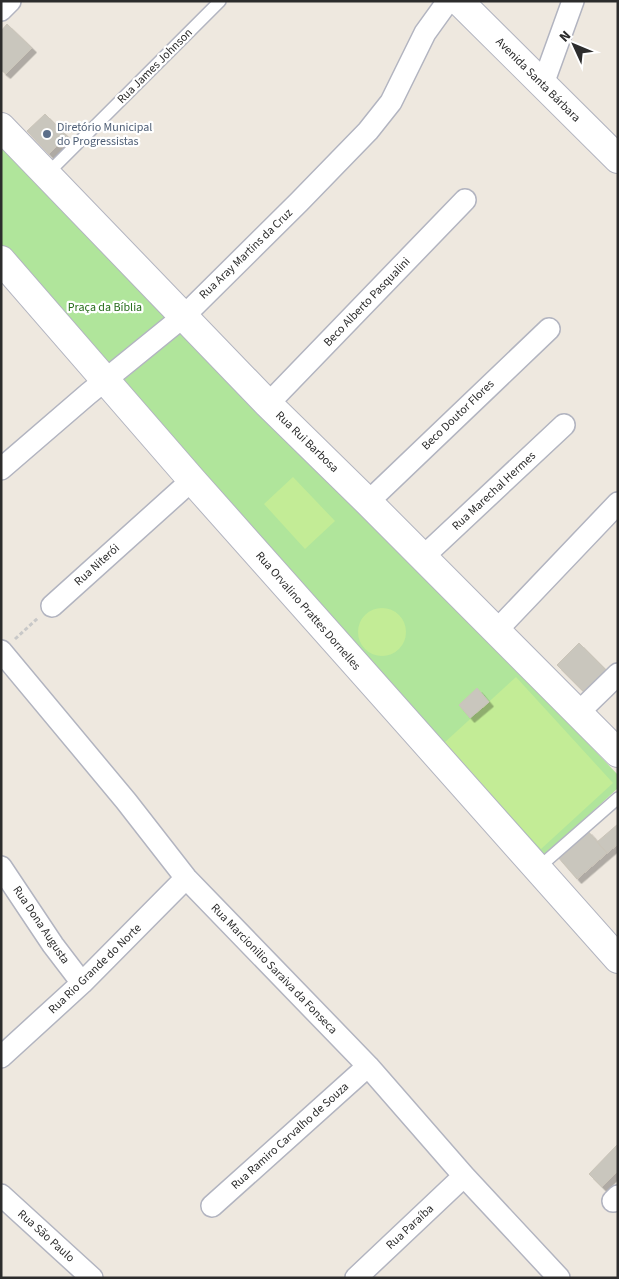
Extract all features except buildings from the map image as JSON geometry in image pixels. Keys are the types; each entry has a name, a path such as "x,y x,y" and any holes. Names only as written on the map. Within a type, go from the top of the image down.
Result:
{"street":[{"path":"1,10 10,1"},
{"name":"Rua Aray Martins da Cruz","path":"1,469 105,380 184,316 368,131 391,102 425,33 448,1"},
{"name":"Avenida Santa Bárbara","path":"459,1 618,159"},
{"path":"543,84 573,1"},
{"name":"Rua Rui Barbosa","path":"1,127 268,404 618,753"},
{"name":"Beco Alberto Pasqualini","path":"268,404 465,200"},
{"name":"Rua Orvalino Prattes Dornelles","path":"1,260 192,480 618,959"},
{"name":"Beco Doutor Flores","path":"368,502 549,329"},
{"name":"Rua Marechal Hermes","path":"423,557 564,425"},
{"name":"Rua Niterói","path":"52,606 192,480"},
{"path":"496,631 618,503"},
{"name":"Rua Marcionilio Saraiva da Fonseca","path":"1,651 126,801 186,878 368,1066 464,1176 559,1278"},
{"path":"578,712 618,674"},
{"name":"Rua Dona Augusta","path":"1,867 53,945 82,983"},
{"name":"Rua Rio Grande do Norte","path":"1,1058 82,983 186,878"},
{"name":"Rua Ramiro Carvalho de Souza","path":"212,1206 368,1066"},
{"name":"Rua Paraíba","path":"356,1278 464,1176"},
{"name":"Rua São Paulo","path":"1,1195 86,1276"}],"lane":[{"name":"Rua James Johnson","path":"47,174 220,1"},
{"path":"537,868 618,798"}],"path":[{"path":"1,651 52,606"}],"green space":[{"name":"Praça da Bíblia","path":"1,144 169,315 105,368 1,250"},
{"path":"182,331 521,673 618,775 618,788 540,860 119,384"},
{"path":"293,477 335,521 305,549 264,504"},
{"path":"377,608 387,608 396,612 402,618 406,632 402,646 396,652 387,656 377,656 368,652 362,646 358,637 358,627 362,618 368,612"},
{"path":"516,677 613,783 541,849 444,743"}],"place":[{"name":"Diretório Municipal do Progressistas","path":"47,134"}]}
